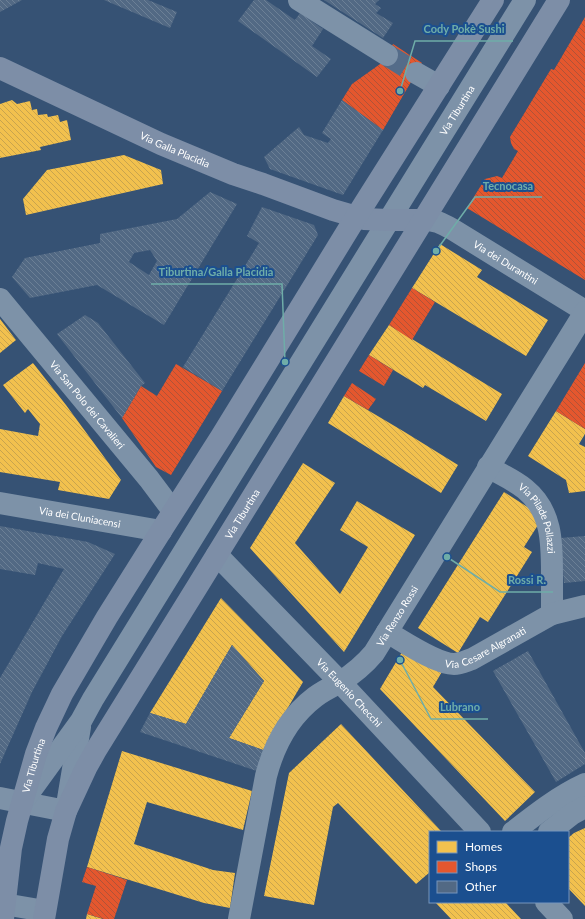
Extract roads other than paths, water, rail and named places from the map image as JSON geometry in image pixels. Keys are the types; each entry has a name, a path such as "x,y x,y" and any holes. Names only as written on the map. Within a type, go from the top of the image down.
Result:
{"main road":[{"name":"Via Tiburtina","path":"3,912 11,848 17,821 36,754 62,694 160,531 221,437 356,217 493,0"},
{"name":"Via Tiburtina","path":"45,915 58,840 66,811 96,750 559,0"},
{"name":"Via Galla Placidia","path":"0,68 161,144 213,166 356,217"},
{"path":"356,217 364,219 423,220"}],"street":[{"path":"299,0 387,56"},
{"name":"Via Tiburtina","path":"23,802 81,722 101,686 525,0"},
{"path":"416,73 439,86"},
{"name":"Via dei Durantini","path":"423,220 440,223 452,229 585,312"},
{"name":"Via San Polo dei Cavalieri","path":"0,298 149,479 173,511"},
{"name":"Via Renzo Rossi","path":"239,919 266,776 273,753 285,730 301,709 316,696 360,668 379,645 585,312"},
{"name":"Via Pilade Pollazzi","path":"488,467 525,489 543,511 549,528 552,549 552,614"},
{"name":"Via dei Cluniacensi","path":"0,503 160,531"},
{"name":"Via Eugenio Checchi","path":"217,555 340,682 479,831"},
{"name":"Via Cesare Algranati","path":"387,632 434,659 454,664 472,659 552,614 585,606"},
{"name":"Via Tiburtina","path":"66,811 81,722"},
{"path":"514,831 570,791 585,784"},
{"path":"0,798 66,811"},
{"path":"550,831 572,814 585,807"},
{"path":"547,903 562,919"},
{"path":"3,912 45,915"}],"tunnel":[{"path":"387,55 416,73"}],"place":[{"name":"Cody Pokè Sushi","path":"400,91"},
{"name":"Tecnocasa","path":"436,251"},
{"name":"Tiburtina/Galla Placidia","path":"285,362"},
{"name":"Rossi R.","path":"447,557"},
{"name":"Lubrano","path":"400,660"}]}
